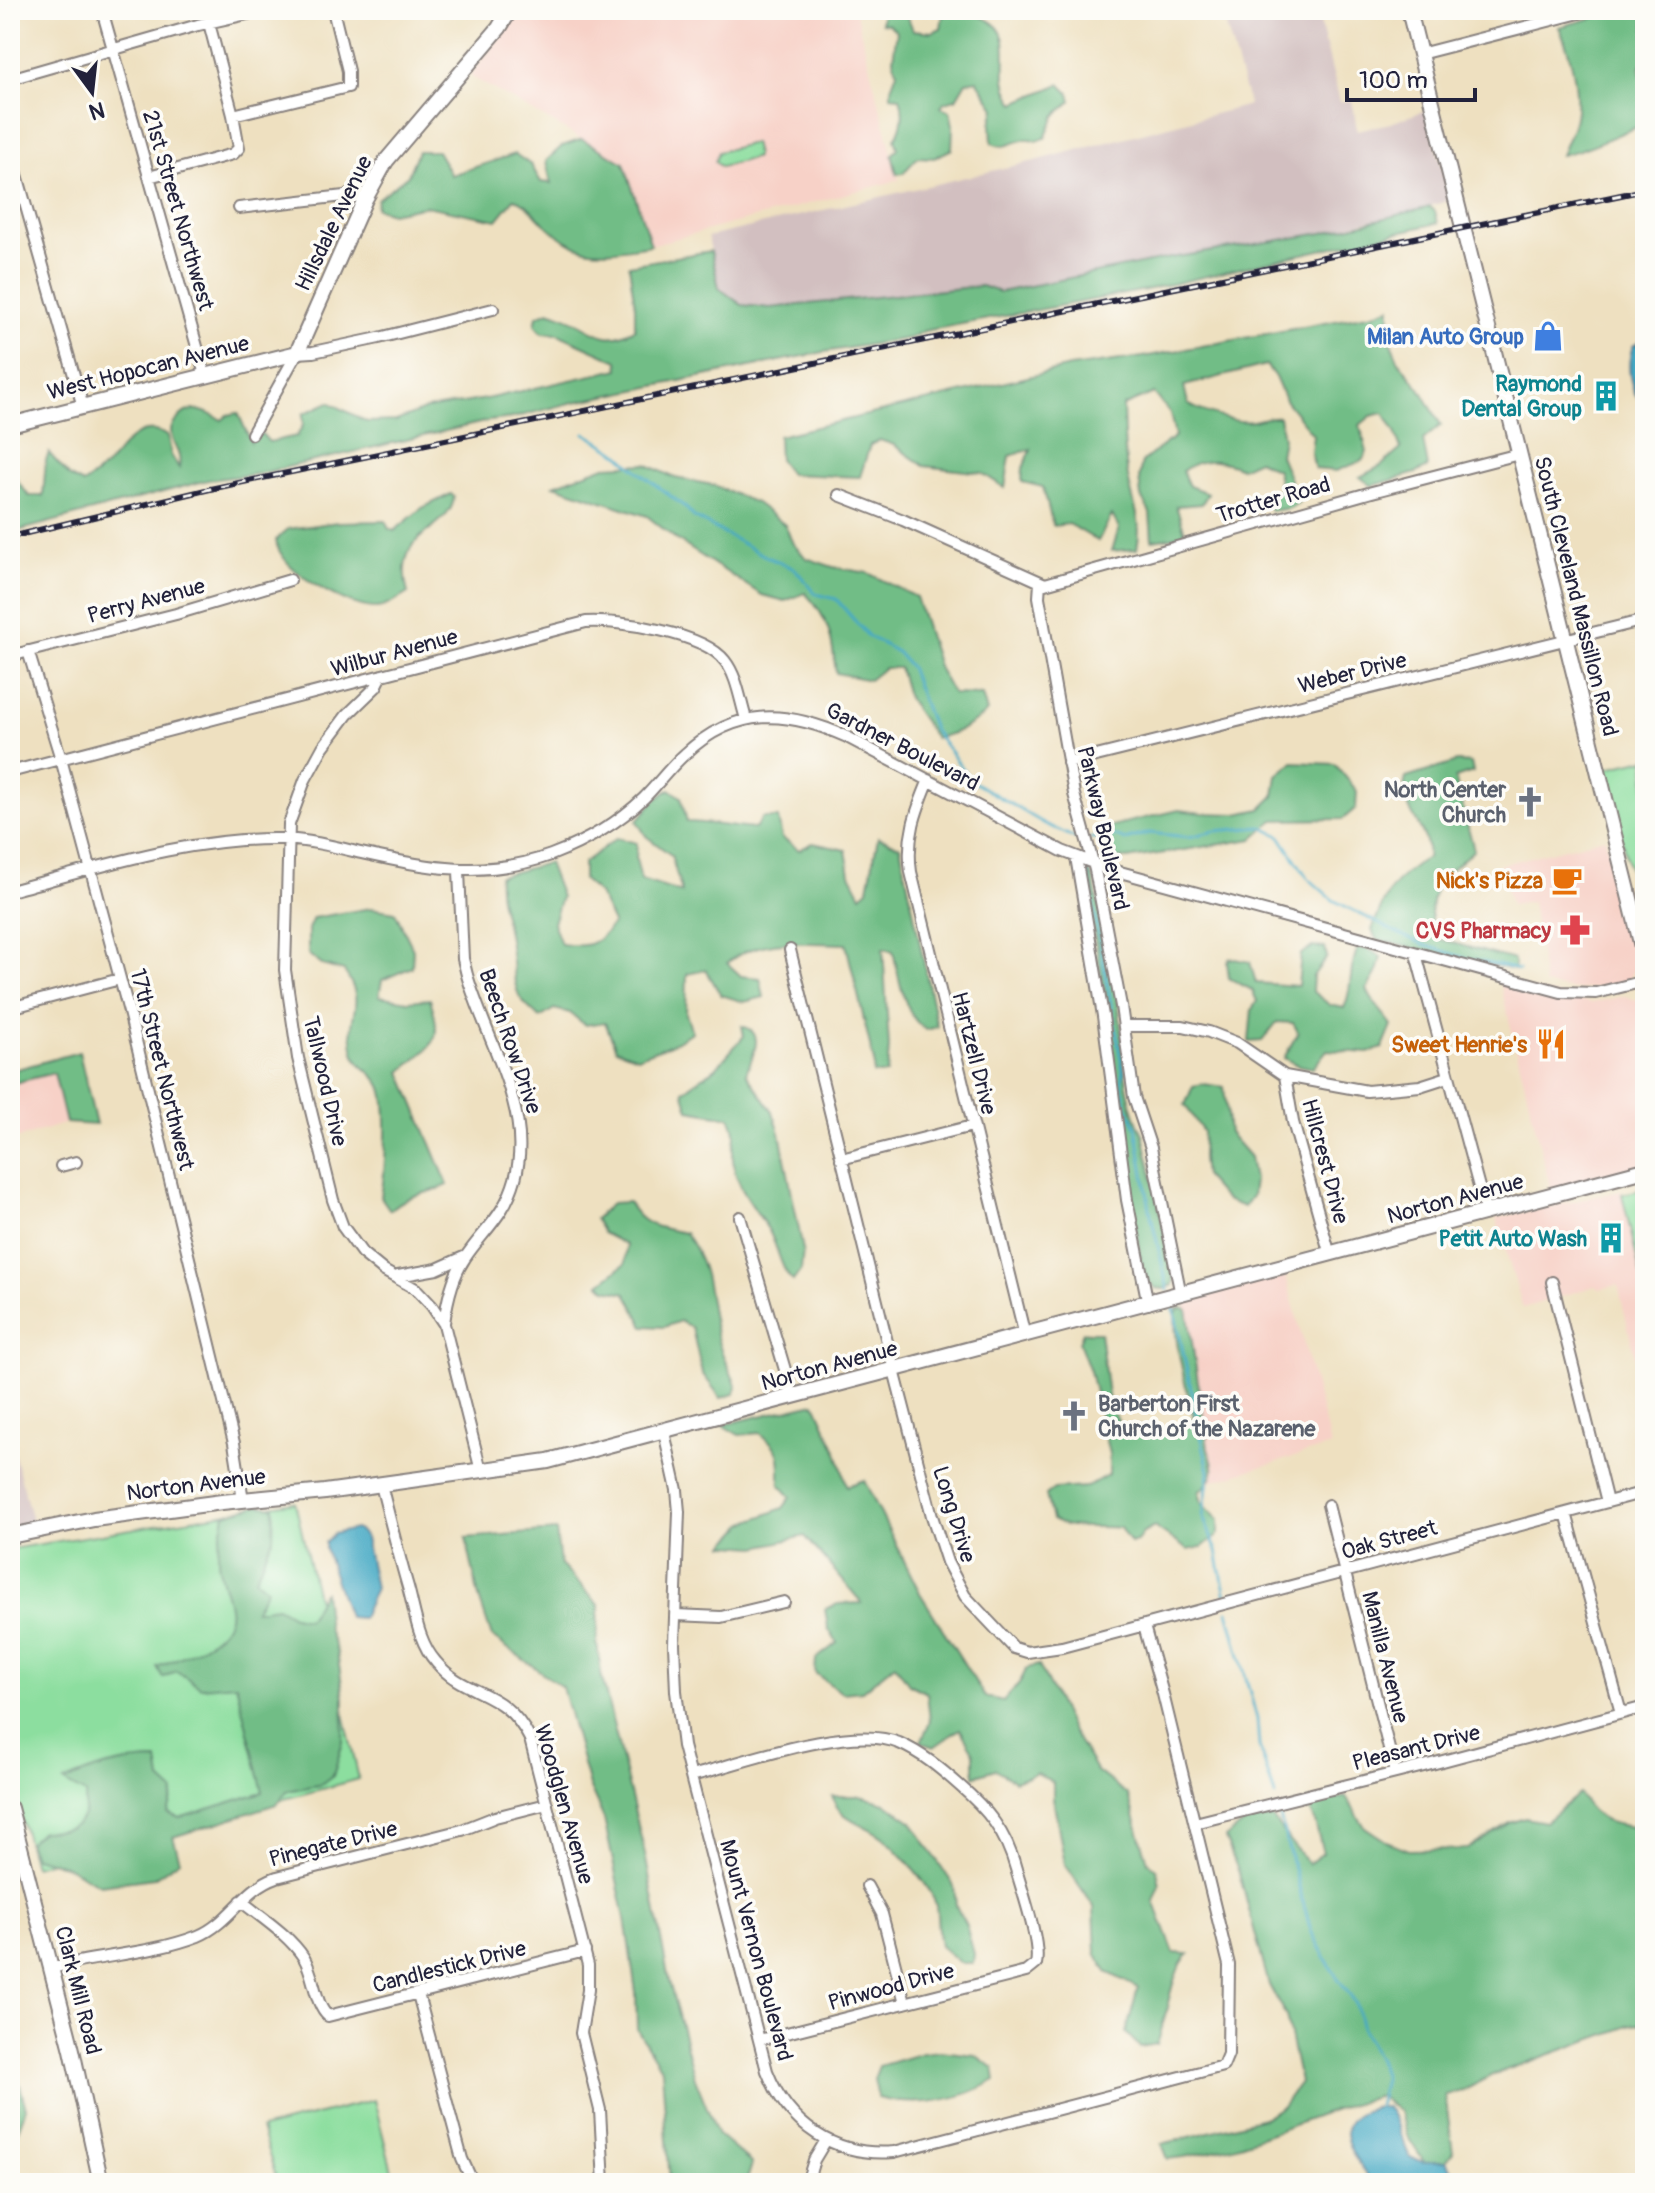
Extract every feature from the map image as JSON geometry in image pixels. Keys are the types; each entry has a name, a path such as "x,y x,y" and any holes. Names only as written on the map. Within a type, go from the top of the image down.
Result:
{"main road":[{"name":"Hillsdale Avenue","path":"297,353 365,199 386,161 499,28 510,10"},
{"name":"South Cleveland Massillon Road","path":"1409,10 1645,959"},
{"name":"West Hopocan Avenue","path":"10,425 297,353"},
{"name":"Norton Avenue","path":"10,1536 94,1519 541,1463 1645,1170"},
{"name":"Clark Mill Road","path":"10,1808 52,1968 101,2183"}],"street":[{"name":"21st Street Northwest","path":"102,10 205,375"},
{"path":"10,79 265,10"},
{"path":"233,115 348,87 348,71 333,10"},
{"path":"1420,54 1591,10"},
{"path":"149,177 233,154 239,148 209,23"},
{"path":"10,150 83,407"},
{"path":"239,208 353,195 365,199"},
{"path":"297,353 379,338 493,309"},
{"name":"Hillsdale Avenue","path":"252,434 297,353"},
{"name":"Trotter Road","path":"1040,583 1049,584 1372,492 1519,454"},
{"path":"839,495 903,520 1040,583"},
{"name":"Perry Avenue","path":"10,656 176,614 290,580"},
{"name":"Parkway Boulevard","path":"1040,583 1039,597 1068,763 1093,864 1124,1026 1134,1097 1151,1148 1181,1295"},
{"name":"Weber Drive","path":"1068,763 1645,620"},
{"name":"Wilbur Avenue","path":"10,772 586,622 618,622 684,638 714,650 730,669 746,719"},
{"name":"17th Street Northwest","path":"28,651 61,759 120,979 234,1443 243,1500"},
{"name":"Tallwood Drive","path":"382,675 376,687 334,730 314,762 289,824 285,970 289,1012 307,1097 333,1200 343,1227 362,1253 416,1289 444,1324 481,1471"},
{"name":"Gardner Boulevard","path":"10,891 163,851 228,841 288,839 421,866 459,871 496,868 539,858 586,839 642,800 696,744 746,719 775,716 818,723 1093,864 1568,993 1603,992 1645,981"},
{"name":"Hartzell Drive","path":"929,780 915,812 908,852 926,940 1025,1336"},
{"name":"Parkway Boulevard","path":"1076,857 1103,1016 1127,1200 1148,1304"},
{"name":"Beech Row Drive","path":"444,1324 451,1290 466,1256 508,1198 518,1170 521,1138 515,1106 463,959 459,871"},
{"name":"Long Drive","path":"790,950 894,1370 947,1562 965,1596 1005,1641 1020,1650 1045,1650 1144,1626"},
{"path":"1416,954 1486,1213"},
{"path":"10,1008 120,979"},
{"path":"1124,1026 1183,1026 1209,1032 1237,1043 1285,1076 1367,1091 1420,1086 1448,1077"},
{"name":"Hillcrest Drive","path":"1285,1076 1293,1122 1330,1255"},
{"path":"841,1159 972,1126"},
{"path":"61,1166 76,1162"},
{"path":"740,1217 793,1397"},
{"path":"392,1275 420,1274 466,1256"},
{"path":"1552,1282 1607,1502"},
{"name":"Mount Vernon Boulevard","path":"664,1432 679,1512 676,1691 683,1746 767,2071 794,2115 826,2140 863,2152 894,2152 1218,2069 1228,2054 1229,1965 1195,1823"},
{"name":"Woodglen Avenue","path":"381,1485 427,1650 446,1673 500,1702 519,1719 530,1739 585,1951 589,1978 581,2033 600,2110 604,2183"},
{"name":"Oak Street","path":"1144,1626 1645,1492"},
{"name":"Manilla Avenue","path":"1328,1505 1395,1773"},
{"path":"1566,1513 1621,1713"},
{"path":"676,1615 721,1617 784,1602"},
{"path":"1144,1626 1195,1823"},
{"name":"Pleasant Drive","path":"1195,1823 1645,1707"},
{"name":"Pinwood Drive","path":"691,1776 846,1737 878,1738 915,1751 980,1803 1002,1831 1011,1850 1036,1947 1037,1960 1033,1968 1026,1972 759,2040"},
{"name":"Pinegate Drive","path":"52,1968 110,1958 197,1936 218,1924 255,1887 277,1877 448,1834 495,1817 547,1804"},
{"path":"867,1886 882,1914 905,2003"},
{"name":"Candlestick Drive","path":"241,1901 300,1953 311,1972 324,2014 333,2016 585,1951"},
{"path":"418,1994 462,2159 473,2183"},
{"path":"807,2183 814,2160 826,2140"}],"shaded area":[{"path":"521,10 855,10 899,180 651,245 624,163 470,76"},
{"path":"1286,10 1317,10 1340,102 1352,100 1357,130 1391,123 1426,110 1451,200 1323,233 1165,259 1000,292 981,286 770,308 742,305 719,288 708,237 1039,160 1249,105 1225,22 1236,23"},
{"path":"1605,838 1636,965 1627,982 1616,986 1576,990 1544,985 1532,902 1511,905 1499,865"},
{"path":"1645,870 1645,927 1631,875"},
{"path":"1500,983 1592,1003 1625,996 1643,1003 1645,1165 1551,1191"},
{"path":"54,1073 66,1123 10,1141 10,1084"},
{"path":"1621,1191 1641,1276 1645,1275 1645,1399 1618,1285 1599,1289 1595,1286 1523,1308 1496,1218"},
{"path":"1286,1276 1331,1446 1210,1482 1215,1469 1208,1448 1185,1301"},
{"path":"10,1438 34,1528 10,1533"}],"green space":[{"path":"882,10 905,10 913,30 932,32 941,28 943,15 940,10 965,11 982,17 998,27 1003,36 1005,80 1015,103 1060,84 1069,93 1071,101 1055,116 1045,138 998,145 992,143 991,124 995,108 977,80 966,82 956,99 944,102 941,107 950,111 952,149 934,158 918,157 903,173 897,174 892,155 898,148 895,139 903,114 900,97 891,96 891,88 897,72 893,59 897,31 881,23"},
{"path":"1212,10 1278,10 1233,23 1217,17"},
{"path":"1622,10 1645,10 1645,58 1640,68 1645,124 1561,155 1573,125 1576,89 1568,49 1559,27"},
{"path":"582,139 624,163 651,245 605,251 581,248 556,234 526,205 514,199 497,220 426,206 391,213 376,208 377,199 408,175 418,151 437,151 451,175 515,154 531,165 541,182 551,183 546,161 562,146"},
{"path":"753,143 754,158 721,167 715,162 718,152"},
{"path":"1430,207 1435,211 1438,223 1146,290 924,331 910,338 570,403 257,474 208,480 10,533 10,478 14,476 29,496 43,496 49,453 70,477 83,484 105,467 134,436 149,431 168,436 171,455 179,468 179,456 171,430 187,411 198,410 222,420 238,413 251,442 261,433 269,442 297,436 303,425 303,414 329,402 367,422 396,421 427,409 619,369 618,361 558,334 542,333 535,325 537,316 549,311 607,336 619,336 635,329 629,265 711,251 719,288 742,305 770,308 981,286 1000,292 1165,259 1323,233"},
{"path":"1390,307 1389,338 1399,362 1420,388 1441,425 1423,440 1428,467 1372,486 1360,477 1381,466 1401,449 1384,413 1371,416 1360,425 1367,452 1362,461 1336,471 1315,469 1311,452 1313,435 1285,400 1266,365 1184,386 1188,404 1210,414 1246,421 1279,417 1283,438 1280,455 1299,502 1290,508 1271,511 1265,499 1280,487 1277,470 1258,460 1241,468 1218,461 1204,462 1182,471 1189,486 1208,493 1202,504 1176,506 1186,535 1152,540 1150,513 1141,497 1139,477 1142,462 1175,436 1170,413 1154,393 1123,406 1127,467 1139,524 1137,549 1112,551 1119,528 1112,515 1098,541 1069,524 1053,526 1043,487 1022,482 1023,468 1031,449 1010,456 1005,488 982,473 924,466 894,445 880,440 870,445 860,477 790,474 779,460 778,436 1070,367 1143,357 1373,314"},
{"path":"646,464 675,478 713,485 756,503 785,525 793,544 806,558 868,573 916,597 939,669 953,694 982,695 987,712 962,729 935,738 908,699 899,668 884,668 869,680 836,673 825,620 805,593 785,601 762,595 677,540 647,516 554,485 605,466"},
{"path":"451,494 454,496 451,508 414,544 407,556 405,572 408,593 383,607 362,606 315,585 288,563 276,540 288,529 338,522 386,521 388,528 394,531 422,508"},
{"path":"1645,759 1645,870 1631,875 1603,769"},
{"path":"1293,762 1335,764 1357,791 1356,808 1343,819 1274,820 1253,839 1127,859 1106,858 1103,843 1111,826 1179,810 1237,814 1261,809 1274,796 1277,775"},
{"path":"1457,762 1471,763 1473,772 1455,778 1474,850 1437,886 1432,906 1432,937 1514,960 1515,970 1376,939 1372,930 1392,888 1427,858 1424,837 1406,799 1406,778"},
{"path":"670,789 681,797 687,822 755,829 762,818 778,818 782,838 799,850 813,843 846,850 850,874 861,895 868,889 878,837 900,846 937,1027 926,1030 918,1024 903,995 893,951 883,948 889,1047 887,1074 873,1074 874,1062 846,944 784,943 754,948 740,954 727,963 741,976 760,978 764,997 744,1002 721,995 706,970 687,974 686,1014 692,1032 670,1045 637,1057 616,1049 605,1022 585,1025 570,1013 554,1009 540,1018 523,1002 515,982 499,876 548,863 561,897 553,923 561,944 578,946 597,940 613,923 599,894 583,880 583,863 617,838 637,843 636,859 641,880 682,893 671,855 646,836 637,821 654,801"},
{"path":"1089,871 1118,1001 1127,1086 1143,1134 1174,1277 1173,1285 1164,1289 1155,1288 1147,1280 1141,1262 1127,1169 1130,1147 1122,1134 1107,1006 1083,875"},
{"path":"371,908 395,912 413,949 412,967 382,980 379,996 408,1001 430,999 436,1025 433,1042 401,1072 448,1185 411,1197 390,1210 381,1197 386,1140 384,1095 377,1080 355,1055 352,1025 355,992 344,971 322,965 308,954 308,929 313,918"},
{"path":"1313,947 1325,948 1327,957 1313,976 1312,991 1330,1005 1344,1008 1358,948 1370,950 1381,957 1367,989 1392,1026 1383,1048 1368,1053 1327,1050 1313,1068 1284,1058 1298,1032 1293,1023 1277,1022 1262,1041 1249,1042 1252,1009 1257,1001 1252,990 1229,978 1227,962 1230,958 1250,962 1256,983 1298,986 1301,954"},
{"path":"742,1026 750,1029 756,1039 746,1073 773,1112 780,1133 803,1250 801,1270 793,1281 785,1270 769,1231 737,1179 733,1159 735,1129 730,1117 689,1110 683,1091 716,1068 744,1036"},
{"path":"79,1052 96,1125 66,1123 54,1073 10,1084 10,1071"},
{"path":"1193,1086 1224,1087 1229,1133 1250,1157 1254,1180 1252,1196 1244,1207 1225,1200 1204,1176 1203,1132 1185,1105"},
{"path":"1645,1189 1645,1275 1641,1276 1622,1194"},
{"path":"628,1202 646,1222 685,1233 694,1247 705,1273 720,1347 737,1387 734,1394 721,1398 702,1373 692,1328 680,1321 664,1327 644,1326 626,1293 606,1289 600,1283 625,1264 626,1245 603,1233 595,1219 612,1203"},
{"path":"1178,1308 1187,1309 1213,1468 1212,1477 1199,1492 1202,1504 1219,1520 1219,1534 1202,1547 1188,1550 1154,1527 1130,1543 1120,1528 1076,1527 1052,1520 1046,1495 1054,1489 1086,1487 1109,1474 1109,1454 1090,1371 1079,1342 1083,1332 1100,1332 1109,1403 1120,1425 1166,1428 1194,1419 1177,1344"},
{"path":"815,1403 837,1452 847,1486 864,1480 920,1593 985,1697 1003,1701 1020,1682 1027,1668 1039,1665 1071,1729 1097,1771 1128,1795 1148,1862 1157,1870 1160,1885 1154,1901 1174,1953 1189,1954 1177,1971 1157,2044 1140,2047 1126,2033 1138,1988 1107,1972 1096,1953 1094,1907 1065,1864 1053,1782 1036,1773 1015,1781 995,1769 974,1776 974,1753 960,1729 934,1747 921,1742 930,1721 927,1693 909,1684 895,1664 862,1691 842,1693 815,1673 816,1659 837,1643 828,1628 825,1609 838,1604 862,1603 805,1536 757,1547 725,1545 745,1523 783,1508 791,1497 780,1485 780,1462 773,1445 760,1433 739,1435 722,1425"},
{"path":"295,1502 359,1779 34,1866 10,1779 10,1549"},
{"path":"258,1505 274,1507 273,1538 255,1579 267,1589 255,1610 277,1607 293,1616 307,1619 324,1592 328,1630 337,1652 344,1698 343,1742 333,1776 319,1785 287,1791 277,1804 173,1837 180,1860 154,1878 100,1885 64,1865 34,1857 28,1843 41,1831 69,1828 84,1814 85,1794 64,1782 99,1768 158,1760 161,1780 174,1792 168,1813 179,1818 263,1792 236,1684 201,1687 176,1671 163,1678 157,1667 204,1645 224,1628 229,1618 229,1607 219,1570 218,1553 225,1514"},
{"path":"556,1531 560,1564 599,1605 597,1643 601,1674 645,1854 669,1981 695,2078 718,2135 752,2164 746,2183 670,2183 662,2070 637,2029 636,1992 625,1918 604,1819 589,1786 562,1687 492,1637 479,1598 466,1538"},
{"path":"1579,1794 1602,1819 1636,1827 1645,1837 1645,2023 1492,2075 1463,2091 1445,2095 1453,2152 1446,2162 1424,2162 1406,2134 1399,2111 1379,2096 1249,2141 1168,2159 1162,2144 1264,2118 1282,2106 1300,2082 1286,2016 1269,1985 1239,1873 1225,1838 1246,1821 1272,1818 1308,1864 1323,1853 1314,1818 1305,1802 1346,1797 1365,1827 1386,1841 1409,1850 1468,1849 1509,1823 1525,1818 1545,1822"},
{"path":"832,1796 860,1796 885,1803 912,1822 954,1886 956,1906 966,1925 974,1954 973,1963 960,1963 940,1946 937,1911 932,1895 897,1850 877,1833 846,1816"},
{"path":"10,2048 26,2108 15,2138 16,2183 10,2183"},
{"path":"940,2051 975,2055 994,2068 996,2080 968,2093 938,2101 908,2102 878,2098 874,2079 879,2066"},
{"path":"374,2100 395,2183 278,2183 261,2129"}],"water":[{"path":"1645,339 1645,406 1635,394 1630,369 1633,346"},
{"path":"355,1529 365,1538 375,1588 362,1618 348,1617 325,1549 325,1542 333,1534"},
{"path":"1378,2107 1386,2107 1391,2112 1410,2158 1424,2162 1446,2162 1461,2183 1372,2183 1346,2137 1351,2119"}],"waterway":[{"path":"585,433 619,454 694,517 795,569 816,594 836,599 868,636 897,652 910,667 933,729 972,781 1045,824 1075,838 1082,838"},
{"path":"1091,838 1116,836 1125,840 1149,833 1189,837 1215,831 1262,827 1280,836 1307,877 1333,900 1427,946 1519,970"},
{"path":"1087,872 1123,1070 1121,1083 1136,1127 1168,1290"},
{"path":"1173,1305 1209,1472 1203,1517 1217,1551 1226,1597"},
{"path":"1228,1611 1257,1719 1259,1746 1275,1796"},
{"path":"1278,1810 1311,1931 1356,2004 1362,2029 1378,2060 1384,2078 1378,2107"}],"railway":[{"path":"10,537 210,489 1645,190"}],"place":[{"name":"Milan Auto Group","path":"1548,336"},
{"name":"Raymond Dental Group","path":"1606,396"},
{"name":"North Center Church","path":"1530,802"},
{"name":"Nick's Pizza","path":"1567,880"},
{"name":"CVS Pharmacy","path":"1575,930"},
{"name":"Sweet Henrie's","path":"1551,1044"},
{"name":"Petit Auto Wash","path":"1611,1238"},
{"name":"Barberton First Church of the Nazarene","path":"1074,1416"}]}
